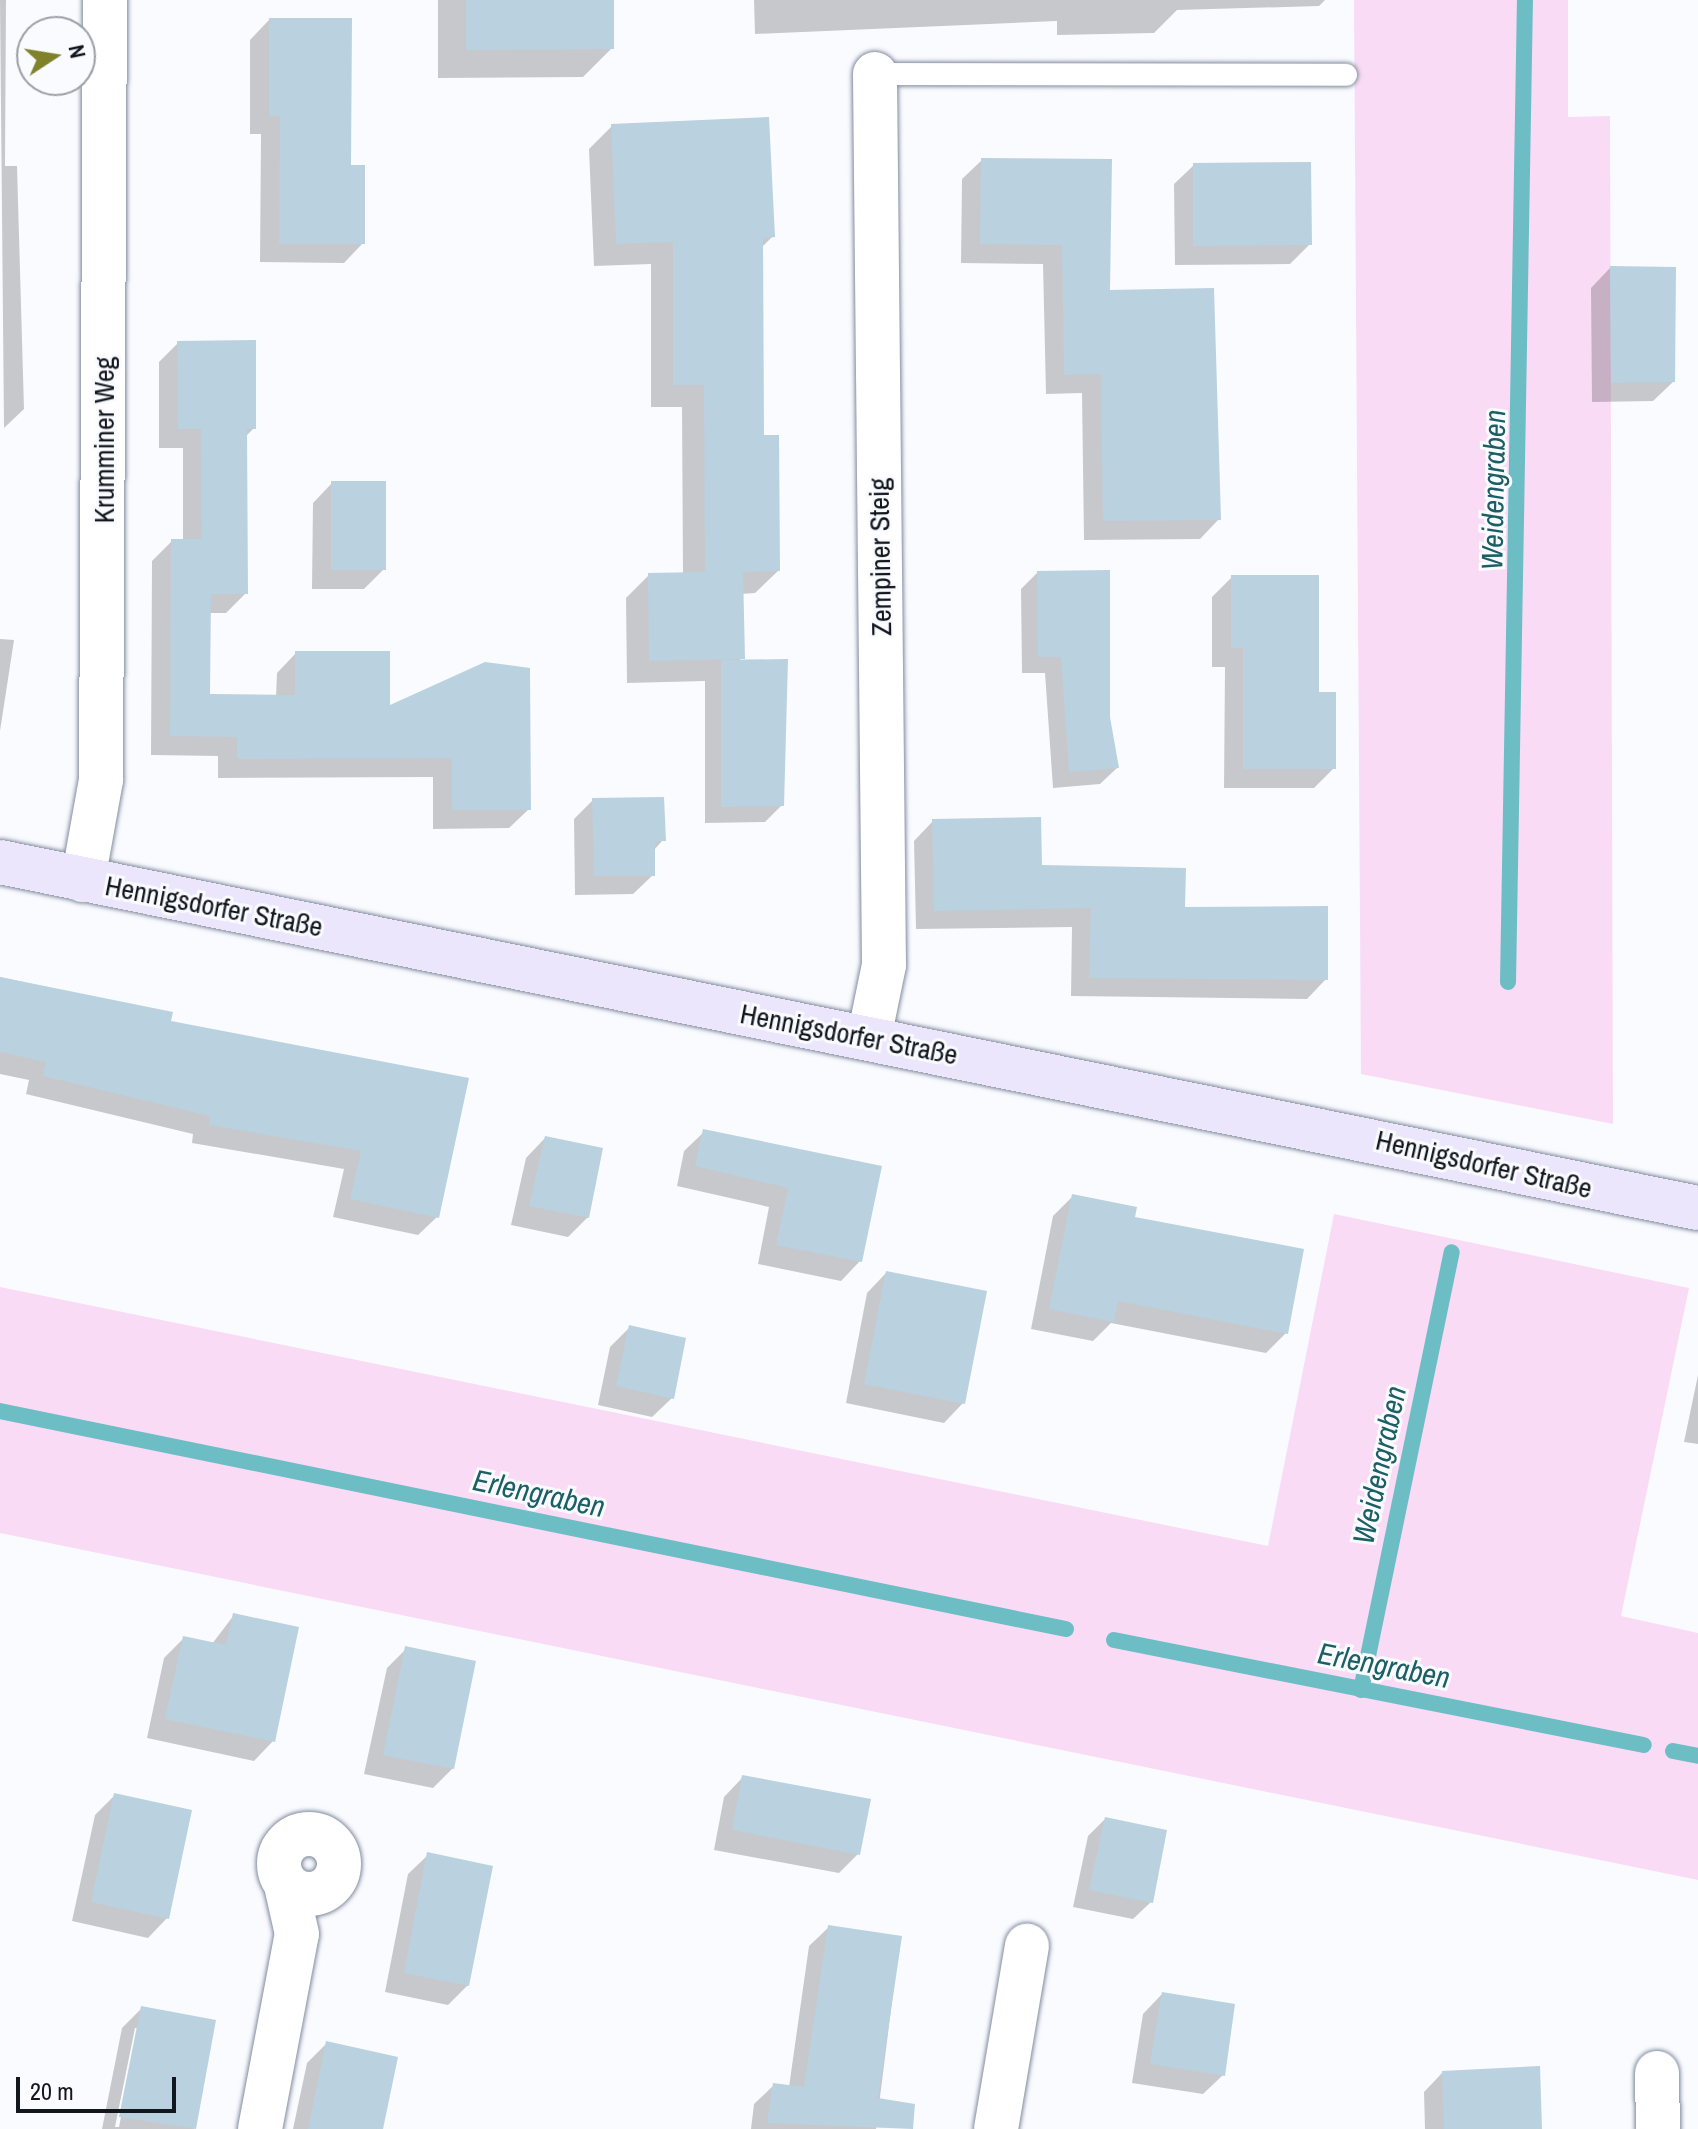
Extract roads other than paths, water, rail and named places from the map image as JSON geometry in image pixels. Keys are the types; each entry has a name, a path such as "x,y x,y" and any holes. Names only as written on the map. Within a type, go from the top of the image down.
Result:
{"main road":[{"name":"Hennigsdorfer Straße","path":"0,862 1698,1208"}],"street":[{"name":"Krumminer Weg","path":"83,880 101,780 105,0"},
{"name":"Zempiner Steig","path":"869,1038 884,965 875,74"},
{"path":"260,2129 297,1934 301,1890"},
{"path":"996,2129 1027,1946"},
{"path":"1657,2073 1658,2129"}],"lane":[{"path":"875,74 1346,75"}],"waterway":[{"name":"Weidengraben","path":"1508,982 1525,0"},
{"name":"Weidengraben","path":"1361,1690 1452,1252"},
{"name":"Erlengraben","path":"0,1411 1066,1629"},
{"name":"Erlengraben","path":"1114,1640 1644,1745"},
{"name":"Erlengraben","path":"1673,1751 1698,1756"}]}
